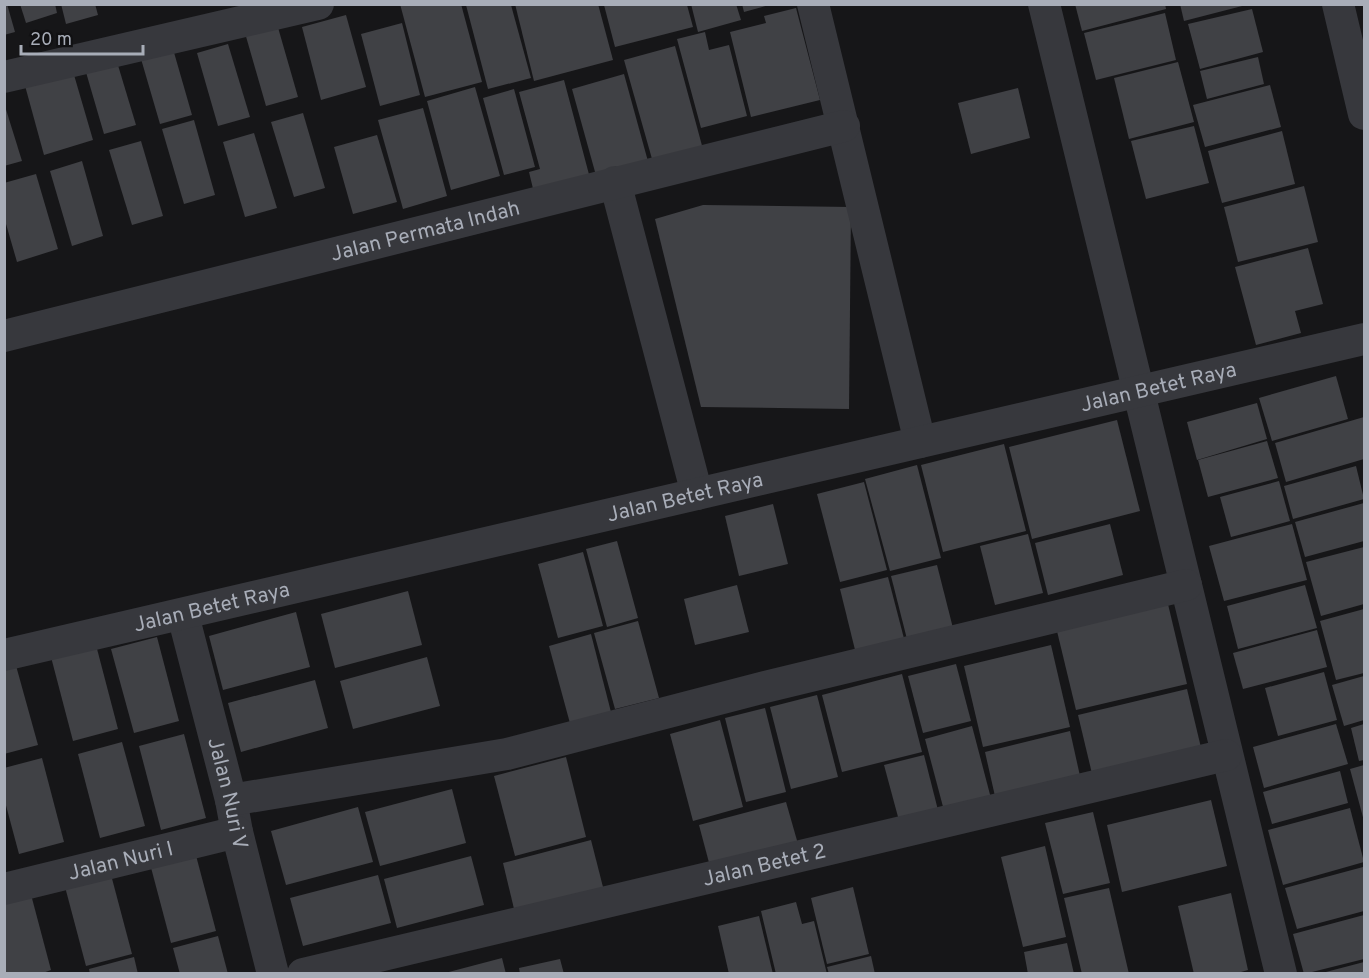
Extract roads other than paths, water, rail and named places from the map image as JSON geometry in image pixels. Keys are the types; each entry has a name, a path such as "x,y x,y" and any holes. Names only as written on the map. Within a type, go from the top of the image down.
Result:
{"street":[{"path":"4,77 318,4"},
{"path":"813,4 920,442"},
{"path":"1044,4 1140,392 1278,973"},
{"path":"1338,4 1365,114"},
{"name":"Jalan Permata Indah","path":"4,336 844,126"},
{"path":"615,182 697,494"},
{"name":"Jalan Betet Raya","path":"4,656 1365,339"},
{"path":"231,800 507,754 765,687 1186,585"},
{"name":"Jalan Nuri V","path":"183,615 273,974"},
{"name":"Jalan Betet 2","path":"303,974 1226,755"},
{"name":"Jalan Nuri I","path":"4,889 237,832"}]}
